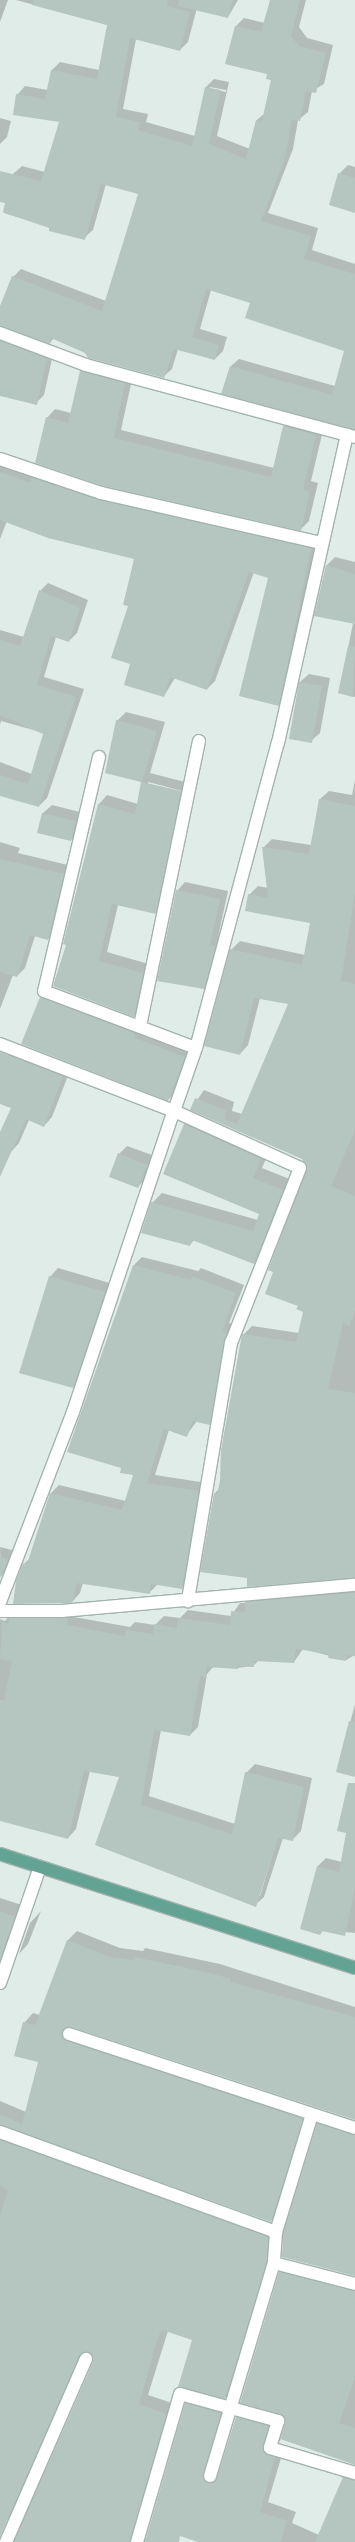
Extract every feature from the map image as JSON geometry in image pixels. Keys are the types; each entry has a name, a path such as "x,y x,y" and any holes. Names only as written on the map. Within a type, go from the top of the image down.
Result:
{"main road":[{"path":"0,1854 355,1968"}],"street":[{"path":"0,333 86,365 351,436 321,543 278,743 196,1048 73,1412 0,1602"},
{"path":"0,459 101,493 321,543"},
{"path":"140,1026 198,741"},
{"path":"99,757 44,991 196,1048"},
{"path":"0,1044 174,1111 300,1168 231,1343 188,1601"},
{"path":"0,1611 62,1611 355,1585"},
{"path":"0,1983 40,1867"},
{"path":"69,2034 355,2128"},
{"path":"210,2476 274,2263 276,2232 312,2114"},
{"path":"0,2132 276,2232"},
{"path":"274,2263 355,2284"},
{"path":"6,2542 86,2359"},
{"path":"138,2542 180,2394 230,2406 278,2421 270,2448 355,2473"}],"building":[{"path":"33,0 168,0 167,6 190,12 180,51 130,38 116,117 140,122 138,130 192,146 205,87 221,90 209,144 246,159 256,120 262,121 271,80 266,79 267,74 225,64 235,26 261,32 270,0 300,0 291,36 299,46 326,53 316,93 306,91 300,121 292,119 285,158 261,221 311,236 304,259 355,274 355,430 221,394 230,366 332,395 344,351 245,318 250,303 206,289 192,337 219,345 215,360 174,349 164,378 88,358 85,353 51,338 50,344 0,326 0,306 12,276 102,311 138,194 101,184 85,240 49,231 49,228 3,212 5,203 0,202 0,171 41,181 59,122 13,115 16,94 45,99 51,70 97,79 107,25 32,5"},
{"path":"179,0 233,0 228,18 178,6"},
{"path":"338,173 355,178 355,213 329,205"},
{"path":"0,341 47,358 37,405 0,396"},
{"path":"80,371 125,383 114,438 271,477 283,426 316,435 303,490 310,491 301,531 103,486 35,463 46,417 68,423"},
{"path":"0,472 30,483 32,478 99,500 311,548 279,706 239,696 268,578 249,572 207,690 170,677 164,697 124,685 130,664 111,658 128,606 123,605 134,559 48,538 0,520"},
{"path":"326,565 355,574 355,624 314,616"},
{"path":"39,590 80,608 69,642 51,636 37,685 76,697 39,807 0,796 0,775 28,784 43,734 0,715 0,640 20,646"},
{"path":"348,646 355,647 353,697 338,693"},
{"path":"299,682 322,686 312,743 289,739"},
{"path":"116,720 157,731 142,782 181,791 156,914 112,904 99,961 143,973 134,1017 53,986 66,945 63,944 98,804 135,814 141,782 105,773"},
{"path":"319,799 355,806 355,893 341,981 355,984 355,1130 331,1186 355,1196 355,1310 349,1326 343,1323 328,1389 355,1393 355,1578 247,1587 247,1578 200,1572 214,1493 217,1494 220,1481 221,1450 242,1334 296,1342 303,1312 296,1309 298,1306 265,1294 273,1272 268,1270 307,1167 302,1159 190,1110 195,1098 226,1110 224,1119 237,1124 288,1004 254,998 240,1055 204,1046 230,949 302,965 310,923 245,911 248,894 268,898 262,847 309,854"},
{"path":"42,813 76,821 71,841 37,833"},
{"path":"0,859 64,874 48,940 30,935 17,977 0,972"},
{"path":"176,890 220,899 210,945 216,946 204,989 157,981"},
{"path":"40,997 134,1033 135,1038 185,1057 168,1101 21,1044"},
{"path":"0,1052 63,1076 44,1127 26,1119 0,1177 0,1132 11,1108 0,1104"},
{"path":"184,1124 261,1159 253,1178 283,1190 254,1264 192,1240 190,1246 141,1233 151,1202 253,1231 259,1214 163,1174"},
{"path":"118,1153 147,1165 138,1188 109,1177"},
{"path":"133,1265 191,1280 192,1276 236,1293 222,1331 227,1332 210,1425 192,1421 187,1437 164,1429 147,1483 199,1491 182,1589 151,1584 150,1594 77,1583 72,1603 13,1604 16,1581 23,1563 27,1564 50,1493 122,1510 133,1475 120,1473 121,1468 67,1452"},
{"path":"49,1276 105,1292 73,1388 19,1373"},
{"path":"0,1557 8,1559 1,1577 0,1577"},
{"path":"355,1593 355,1656 347,1655 346,1661 328,1658 329,1654 296,1649 294,1663 254,1661 254,1667 238,1666 238,1669 207,1667 206,1677 200,1676 190,1736 154,1730 141,1805 232,1834 245,1772 304,1787 293,1841 278,1838 256,1907 95,1845 119,1777 84,1771 68,1839 0,1821 0,1700 4,1700 12,1661 0,1659 2,1622 8,1624 9,1618 68,1618 67,1625 125,1636 126,1630 153,1634 154,1624 177,1628 178,1618 230,1625 231,1611 245,1612 245,1602"},
{"path":"349,1721 355,1722 355,1777 336,1772"},
{"path":"348,1783 355,1783 355,1889 345,1936 322,1931 320,1935 300,1929 317,1866 339,1872 346,1833 337,1831"},
{"path":"0,1911 15,1917 0,1960"},
{"path":"67,1940 110,1957 134,1960 135,1957 210,1973 231,1979 230,1982 355,2017 355,2120 71,2027 62,2031 67,2041 303,2119 271,2222 0,2125 0,2114 22,2124 38,2062 14,2056 23,2022 35,2025"},
{"path":"317,2123 355,2135 355,2276 282,2257 283,2233"},
{"path":"0,2140 268,2237 267,2262 225,2399 178,2387 192,2340 162,2330 158,2337 139,2404 166,2414 130,2542 14,2542 93,2362 92,2355 86,2352 79,2356 0,2537 0,2215 8,2190 0,2186"},
{"path":"279,2272 355,2291 355,2378 339,2423 355,2428 355,2465 281,2439 279,2443 285,2423 283,2416 240,2403"},
{"path":"185,2403 221,2413 203,2474 208,2483 217,2478 236,2417 269,2426 263,2449 275,2457 260,2512 287,2521 280,2542 198,2542 180,2536 179,2542 145,2542"},
{"path":"343,2477 355,2480 355,2542 315,2542"}]}
